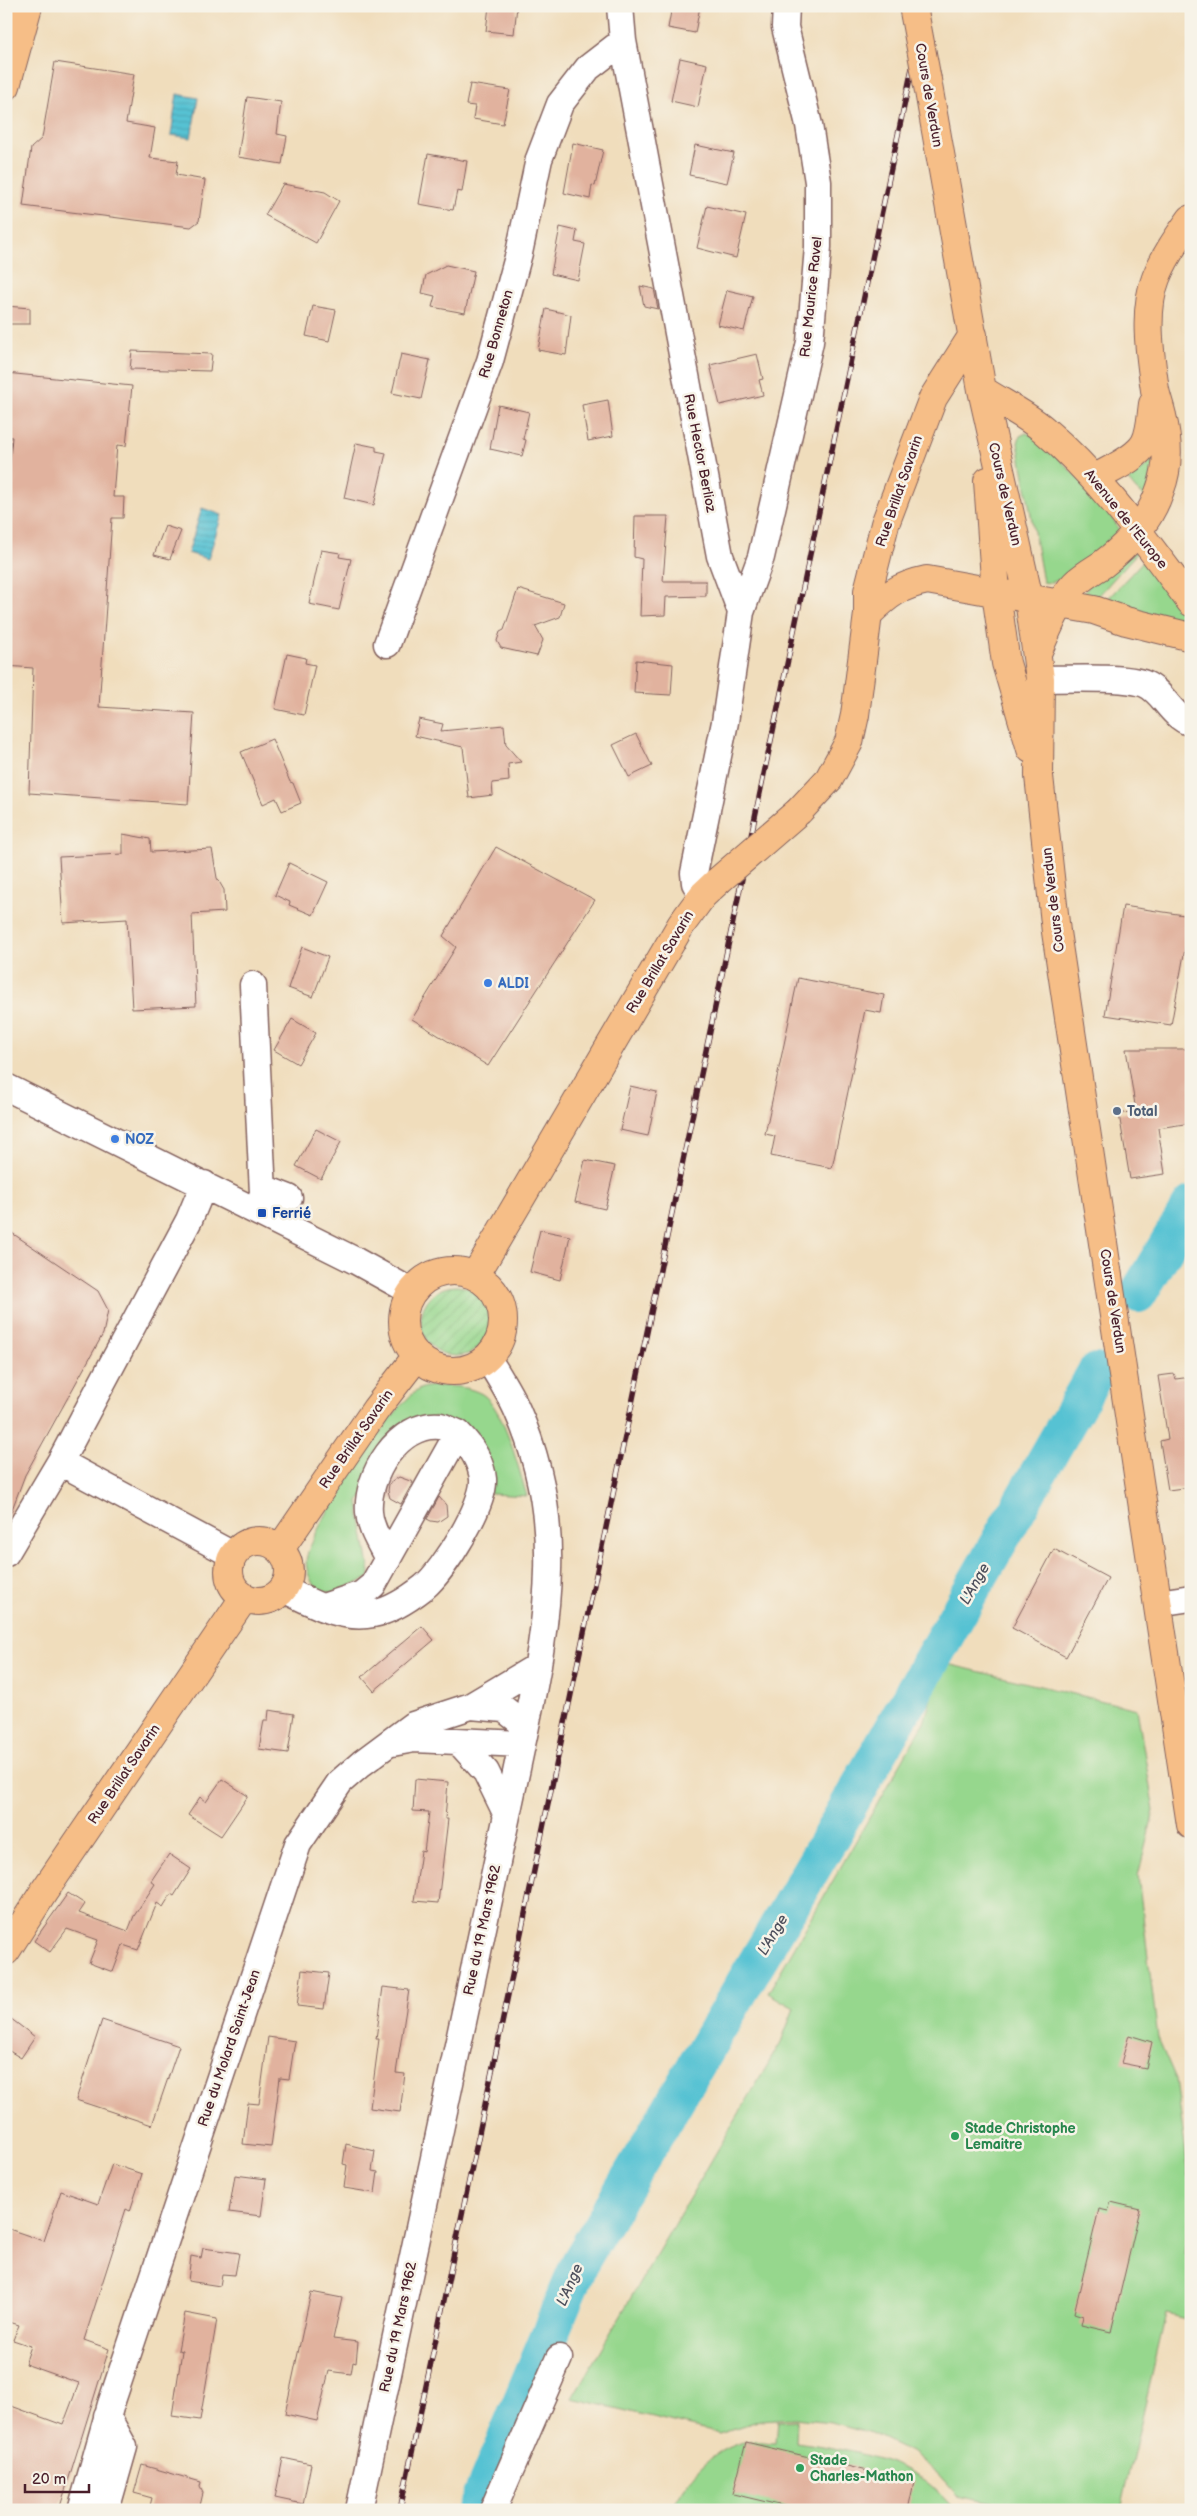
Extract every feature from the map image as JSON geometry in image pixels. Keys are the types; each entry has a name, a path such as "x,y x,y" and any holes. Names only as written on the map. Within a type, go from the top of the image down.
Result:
{"main road":[{"path":"6,86 28,6"},
{"name":"Cours de Verdun","path":"913,6 982,390 1029,599 1039,666 1039,776 1056,932 1191,1825"},
{"path":"1039,666 1059,604 1076,582 1104,562 1138,530 1153,508 1166,469 1166,441 1155,391 1149,327 1156,278 1168,253 1191,219"},
{"name":"Rue Brillat Savarin","path":"475,1276 681,925 710,888 799,810 829,779 849,742 855,715 868,614 868,591 884,524 933,398 973,335"},
{"path":"933,398 982,390"},
{"name":"Cours de Verdun","path":"982,390 996,593 1006,663 1039,776"},
{"name":"Avenue de l'Europe","path":"982,390 1042,428 1096,478 1138,530 1191,602"},
{"path":"1096,478 1136,452 1144,444 1149,434 1155,391"},
{"path":"868,614 887,596 904,585 927,580 1094,610 1126,621 1191,637"},
{"path":"460,1271 475,1276 495,1294 501,1306 503,1320 501,1334 496,1346 487,1357 473,1367 456,1371 439,1369 417,1356 406,1338 403,1325 404,1312 412,1292 429,1277 444,1272 460,1271"},
{"name":"Rue Brillat Savarin","path":"280,1549 376,1409 417,1356"},
{"path":"255,1541 264,1541 280,1549 285,1556 290,1572 284,1589 270,1599 253,1601 244,1598 231,1584 229,1564 233,1555 239,1548 255,1541"},
{"name":"Rue Brillat Savarin","path":"6,1951 51,1881 244,1598"}],"street":[{"name":"Rue Hector Berlioz","path":"620,6 623,40 720,556 741,612 725,722 694,873 695,883 710,888"},
{"name":"Rue Maurice Ravel","path":"741,612 761,557 810,342 818,247 818,182 809,125 785,28 786,6"},
{"name":"Rue Bonneton","path":"387,644 490,361 519,253 539,159 560,104 588,68 623,40"},
{"path":"1039,666 1145,684 1181,720 1191,723"},
{"path":"253,984 260,1202"},
{"path":"6,1086 204,1184 260,1202 412,1292"},
{"path":"6,1553 60,1462 183,1232 204,1184"},
{"path":"260,1202 271,1191 289,1198"},
{"name":"Rue du 19 Mars 1962","path":"359,2510 524,1735 538,1666 546,1613 549,1568 547,1526 541,1480 517,1409 487,1357"},
{"path":"284,1589 323,1607 346,1615 373,1614 389,1609 424,1587 441,1569 474,1512 481,1492 483,1479 476,1456 468,1443 458,1433 440,1426 424,1428 397,1443 386,1457 376,1476 370,1498 369,1513 373,1530 388,1559"},
{"path":"323,1607 362,1594 372,1585 458,1433"},
{"path":"60,1462 233,1555"},
{"path":"1158,1603 1191,1598"},
{"path":"386,1744 412,1726 471,1706 538,1666"},
{"path":"471,1706 504,1709 524,1735"},
{"name":"Rue du Molard Saint-Jean","path":"81,2510 107,2416 298,1844 340,1782 386,1744 414,1739 460,1743 524,1735"},
{"path":"460,1743 486,1772 507,1814"},
{"path":"493,2510 559,2358"},
{"path":"106,2510 124,2447 107,2416"}],"green space":[{"path":"1026,433 1037,437 1101,501 1120,530 1117,538 1092,559 1070,574 1051,582 1043,582 1018,443 1020,436"},
{"path":"1154,457 1147,498 1136,490 1128,480 1147,466"},
{"path":"1137,550 1136,554 1093,602 1081,598 1090,584"},
{"path":"1144,560 1191,625 1102,605"},
{"path":"463,1286 476,1292 485,1301 489,1307 491,1321 489,1335 481,1346 470,1354 449,1356 442,1354 431,1346 423,1335 421,1314 423,1307 431,1296 442,1288"},
{"path":"430,1386 467,1388 482,1394 490,1401 504,1425 510,1440 527,1496 491,1494 435,1416 358,1502 370,1573 369,1578 332,1593 315,1588 309,1577 306,1560 312,1542 337,1496 389,1420 404,1402 421,1389"},
{"name":"Stade Christophe Lemaitre","path":"947,1664 1137,1709 1154,1811 1138,1876 1158,2038 1176,2079 1191,2193 1191,2217 1184,2252 1191,2254 1191,2320 1166,2314 1121,2510 1025,2510 958,2496 938,2474 911,2452 872,2433 831,2422 795,2418 760,2420 720,2433 572,2398 781,2042 794,2008 768,1993 924,1723 934,1686"},
{"name":"Stade Charles-Mathon","path":"797,2420 796,2442 857,2453 901,2467 926,2481 956,2510 671,2510 692,2477 710,2459 733,2446 745,2442 776,2443 778,2421"}],"water":[{"path":"177,94 198,98 191,138 171,135"},
{"path":"202,508 222,515 208,559 188,553"}],"building":[{"path":"489,6 517,6 514,34 486,31"},
{"path":"672,6 700,6 695,33 668,28"},
{"path":"680,58 707,64 698,107 671,101"},
{"path":"55,62 134,74 126,123 155,128 150,158 178,161 176,175 205,180 199,221 191,227 23,206 31,148 42,138"},
{"path":"470,84 510,90 503,124 473,119 475,106 466,105"},
{"path":"247,97 281,102 277,134 287,136 282,164 238,157"},
{"path":"573,143 603,150 595,186 592,185 590,199 564,193"},
{"path":"695,145 734,153 727,183 689,175"},
{"path":"428,154 467,161 462,192 457,191 453,210 419,204"},
{"path":"283,184 325,192 339,201 316,243 265,215"},
{"path":"707,206 746,215 736,258 697,248"},
{"path":"560,227 577,231 575,242 585,244 578,280 551,274"},
{"path":"446,265 474,271 465,313 432,307 435,296 422,293 426,275"},
{"path":"640,286 654,289 658,309 644,306"},
{"path":"727,290 753,296 744,331 718,325"},
{"path":"6,306 30,308 30,324 6,324"},
{"path":"313,306 336,310 329,341 306,336"},
{"path":"546,309 571,315 566,355 538,350"},
{"path":"132,351 212,354 210,371 130,369"},
{"path":"401,354 430,360 421,399 392,393"},
{"path":"757,354 763,379 759,380 763,395 720,405 710,365"},
{"path":"6,373 132,386 126,446 117,445 113,497 124,497 123,518 112,518 99,707 194,713 188,804 29,793 33,668 6,666 6,508 12,437 6,436"},
{"path":"608,400 613,436 588,441 582,405"},
{"path":"498,405 529,412 523,439 526,440 522,456 490,449"},
{"path":"356,443 376,447 376,451 386,453 374,505 344,498"},
{"path":"635,516 668,516 663,581 706,581 706,596 666,597 665,615 640,616 642,559 634,557"},
{"path":"165,526 181,531 170,559 154,555"},
{"path":"321,550 340,553 339,557 351,559 339,610 309,604"},
{"path":"518,589 564,603 560,617 535,626 543,640 537,656 501,648 497,641 500,632 504,630"},
{"path":"287,654 306,658 305,663 315,665 304,715 275,709"},
{"path":"636,660 673,664 671,695 634,693"},
{"path":"419,719 443,724 441,731 504,725 506,745 521,762 508,764 509,781 492,783 493,795 469,798 463,747 415,736"},
{"path":"636,734 652,766 629,777 613,745"},
{"path":"272,739 301,803 282,811 276,798 263,804 241,752"},
{"path":"123,834 150,839 151,852 212,849 217,878 224,890 225,912 192,914 196,1006 132,1009 127,919 63,923 59,857 123,854"},
{"name":"ALDI","path":"496,847 595,900 488,1066 412,1019 456,947 443,936"},
{"path":"289,863 328,882 313,915 289,905 290,902 275,895"},
{"path":"1123,906 1191,916 1171,1025 1105,1015"},
{"path":"302,947 328,957 313,997 288,988"},
{"path":"798,978 884,995 881,1013 865,1010 832,1168 771,1156 775,1136 765,1134"},
{"path":"292,1019 316,1033 298,1064 274,1050"},
{"path":"1126,1049 1191,1049 1191,1123 1158,1128 1165,1174 1130,1179 1119,1114 1136,1111"},
{"path":"630,1086 657,1092 648,1136 620,1130"},
{"path":"316,1129 341,1142 321,1179 296,1166"},
{"path":"585,1160 615,1166 605,1209 575,1202"},
{"path":"6,1229 98,1291 108,1310 103,1334 25,1475 8,1520"},
{"path":"540,1230 570,1236 560,1280 530,1272"},
{"path":"1174,1374 1176,1379 1191,1377 1191,1487 1168,1490 1160,1441 1168,1439 1158,1376"},
{"path":"399,1477 413,1482 401,1504 390,1498 388,1491 389,1484"},
{"path":"439,1497 446,1505 447,1516 438,1522 431,1521 427,1519"},
{"path":"1054,1549 1108,1578 1066,1657 1012,1628"},
{"path":"422,1626 434,1640 374,1691 362,1677"},
{"path":"269,1710 294,1714 288,1753 259,1749 264,1720 268,1720"},
{"path":"222,1779 248,1796 221,1836 188,1815 200,1797 206,1802"},
{"path":"415,1779 448,1782 445,1819 448,1819 438,1903 414,1901 421,1851 424,1852 429,1812 413,1811"},
{"path":"169,1854 191,1869 174,1896 171,1894 163,1907 157,1903 138,1950 123,1945 113,1972 89,1963 98,1940 67,1929 50,1952 34,1941 68,1893 85,1904 79,1913 128,1931 134,1916 155,1884 151,1881"},
{"path":"302,1970 329,1973 324,2009 297,2006"},
{"path":"383,1987 409,1990 396,2073 405,2074 400,2112 370,2108 379,2039 376,2039"},
{"path":"6,2015 35,2037 21,2058 6,2049"},
{"path":"102,2020 179,2046 152,2125 76,2100"},
{"path":"1129,2035 1152,2042 1146,2068 1121,2063"},
{"path":"268,2037 295,2041 289,2079 280,2078 271,2147 243,2144 248,2103 259,2104"},
{"path":"346,2144 375,2151 372,2171 378,2172 375,2193 344,2188 347,2165 343,2164"},
{"path":"112,2164 142,2174 130,2211 126,2209 84,2340 109,2349 59,2510 20,2510 6,2506 6,2404 63,2425 79,2383 25,2364 31,2346 13,2340 19,2325 6,2321 6,2228 44,2241 61,2191 98,2204"},
{"path":"235,2175 266,2179 261,2216 229,2212"},
{"path":"1111,2202 1140,2209 1111,2332 1081,2325 1083,2316 1074,2313 1099,2209 1108,2211"},
{"path":"203,2248 239,2253 235,2275 222,2274 220,2286 188,2281 191,2256 201,2258"},
{"path":"311,2292 342,2298 333,2339 358,2342 356,2363 353,2362 351,2374 329,2371 317,2421 285,2414"},
{"path":"185,2313 217,2319 200,2420 172,2416 182,2351 178,2350"},
{"path":"746,2442 914,2482 908,2510 800,2510 733,2494"},
{"path":"283,2458 311,2464 303,2504 275,2498"},
{"path":"142,2465 201,2482 200,2487 203,2493 199,2510 149,2510 152,2498 134,2493"}],"waterway":[{"name":"L'Ange","path":"1138,1294 1191,1205"},
{"name":"L'Ange","path":"476,2510 579,2264 831,1836 1096,1372"}],"railway":[{"path":"400,2510 925,6"}],"place":[{"name":"ALDI","path":"488,983"},
{"name":"Total","path":"1117,1111"},
{"name":"NOZ","path":"115,1139"},
{"name":"Ferrié","path":"262,1213"},
{"name":"Stade Christophe Lemaitre","path":"955,2136"},
{"name":"Stade Charles-Mathon","path":"800,2468"}]}
